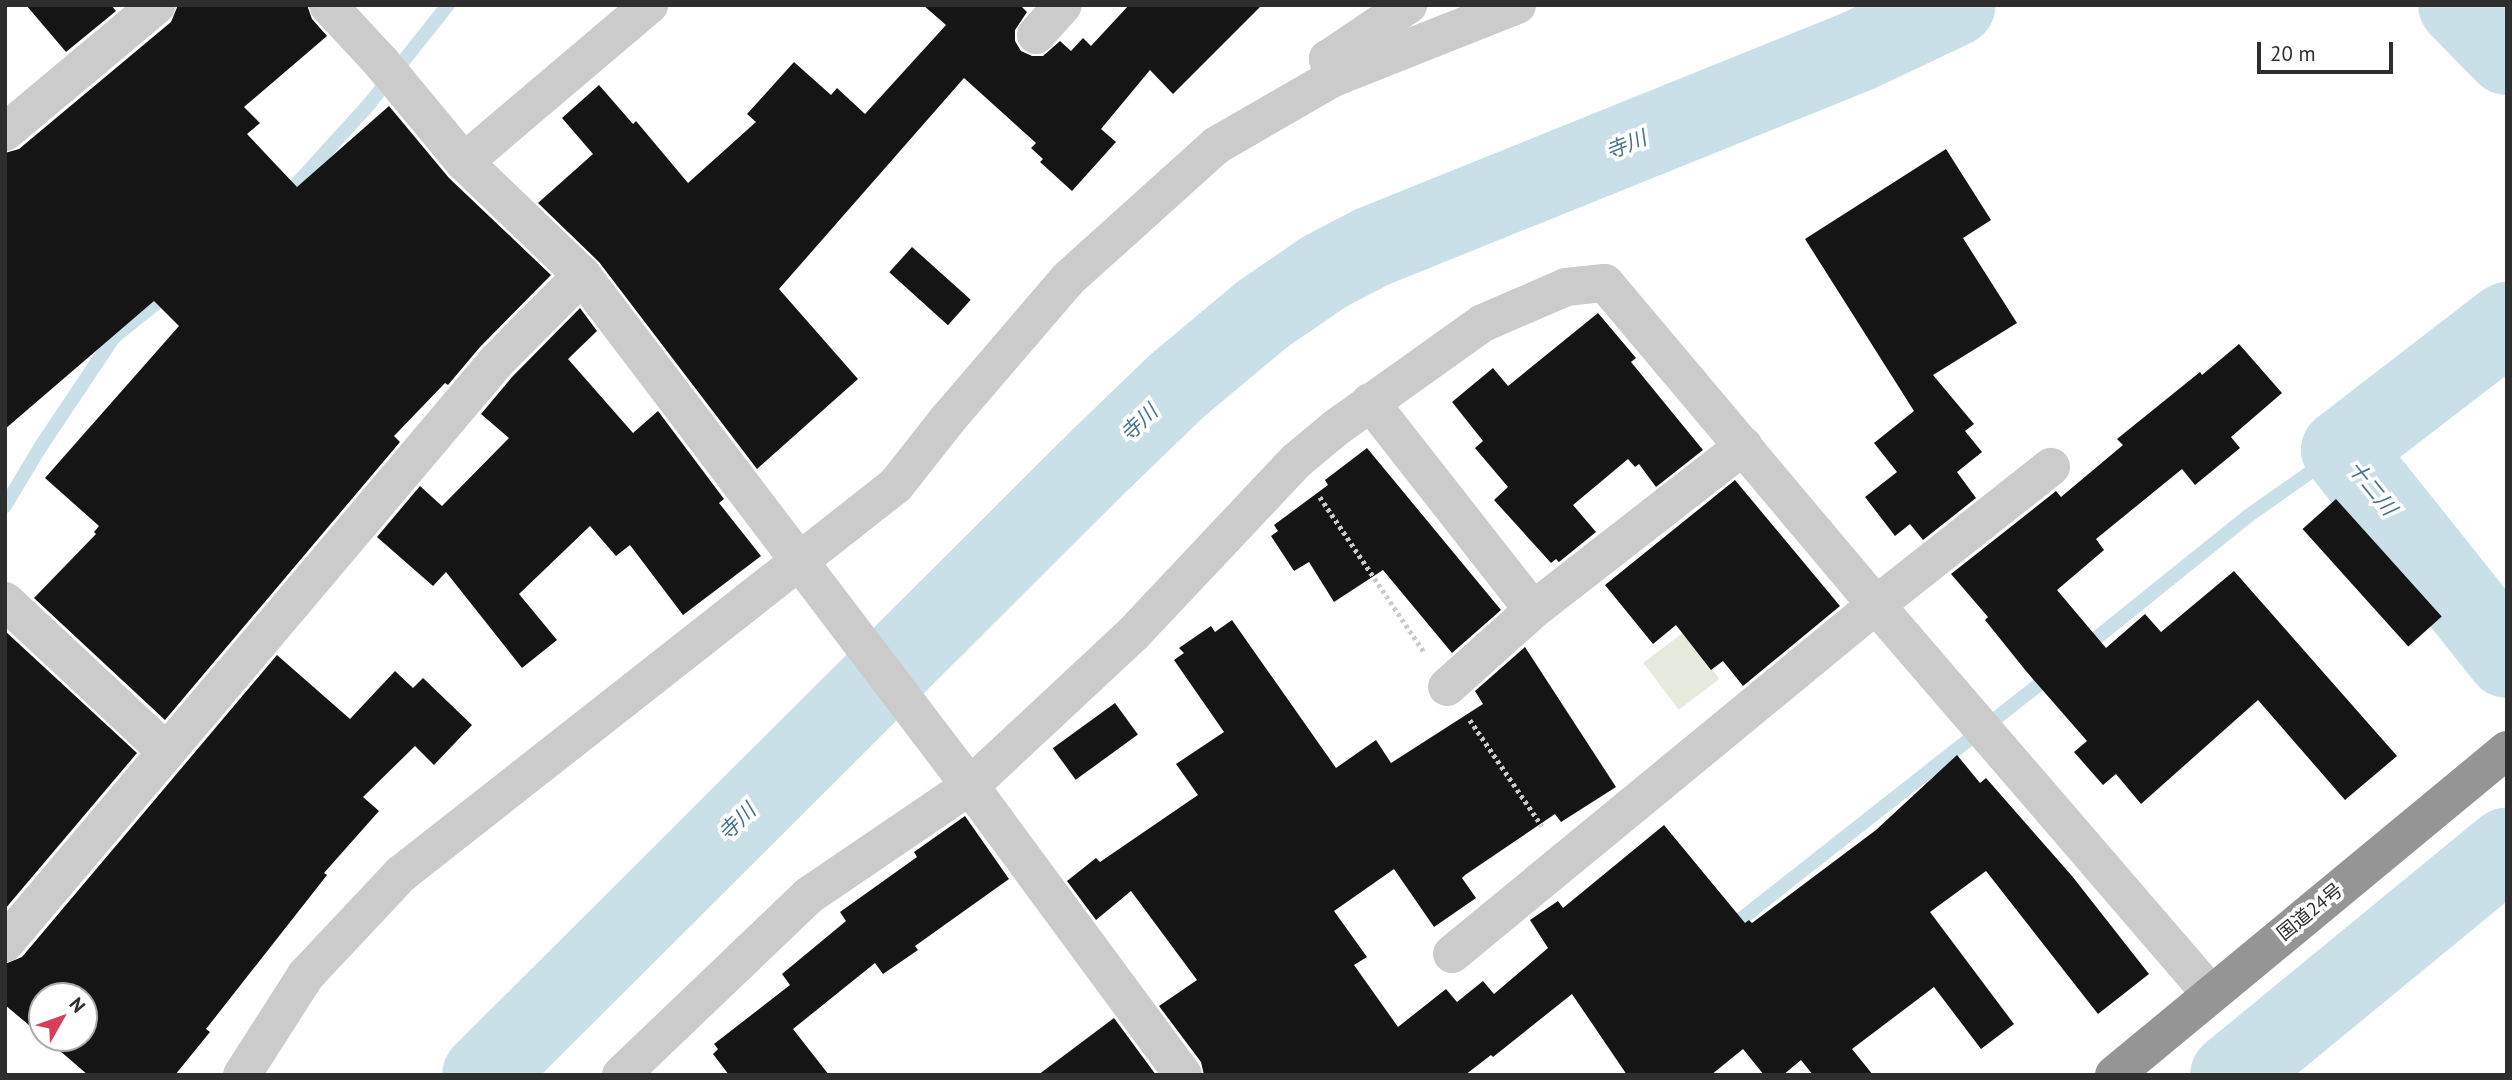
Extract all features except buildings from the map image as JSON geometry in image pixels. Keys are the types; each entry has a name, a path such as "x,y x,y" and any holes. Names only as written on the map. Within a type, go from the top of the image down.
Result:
{"highway":[{"name":"国道24号","path":"2114,1075 2507,750"}],"street":[{"path":"5,132 157,5"},
{"path":"328,5 389,72 464,162 582,275 966,781 1183,1075"},
{"path":"464,162 649,5"},
{"path":"1036,35 1063,5"},
{"path":"1333,78 1328,59 1408,5"},
{"path":"242,1075 306,975 401,874 804,568 896,485 948,419 1068,279 1217,145 1333,78 1517,5"},
{"path":"5,943 496,362 582,275"},
{"path":"621,1075 808,896 966,781 1133,634 1296,461 1370,402 1483,323 1566,287 1605,283 1876,605 2211,994"},
{"path":"1370,402 1533,610"},
{"path":"1447,687 1533,610 1744,446"},
{"path":"1452,954 1876,605 2051,467"},
{"path":"5,601 166,751"}],"shaded area":[{"path":"1684,632 1720,679 1679,710 1643,663"}],"waterway":[{"path":"284,198 370,103 448,5"},
{"name":"寺川","path":"483,1075 1101,459 1178,385 1263,314 1324,272 1372,247 1858,51 1955,5"},
{"path":"2459,5 2507,54"},
{"path":"5,506 41,446 114,337 169,293"},
{"name":"十二川","path":"2507,323 2342,450 2507,657"},
{"path":"2084,648 2248,516 2342,450"},
{"path":"1727,930 2052,674"},
{"name":"十二川","path":"2231,1075 2507,848"}]}
